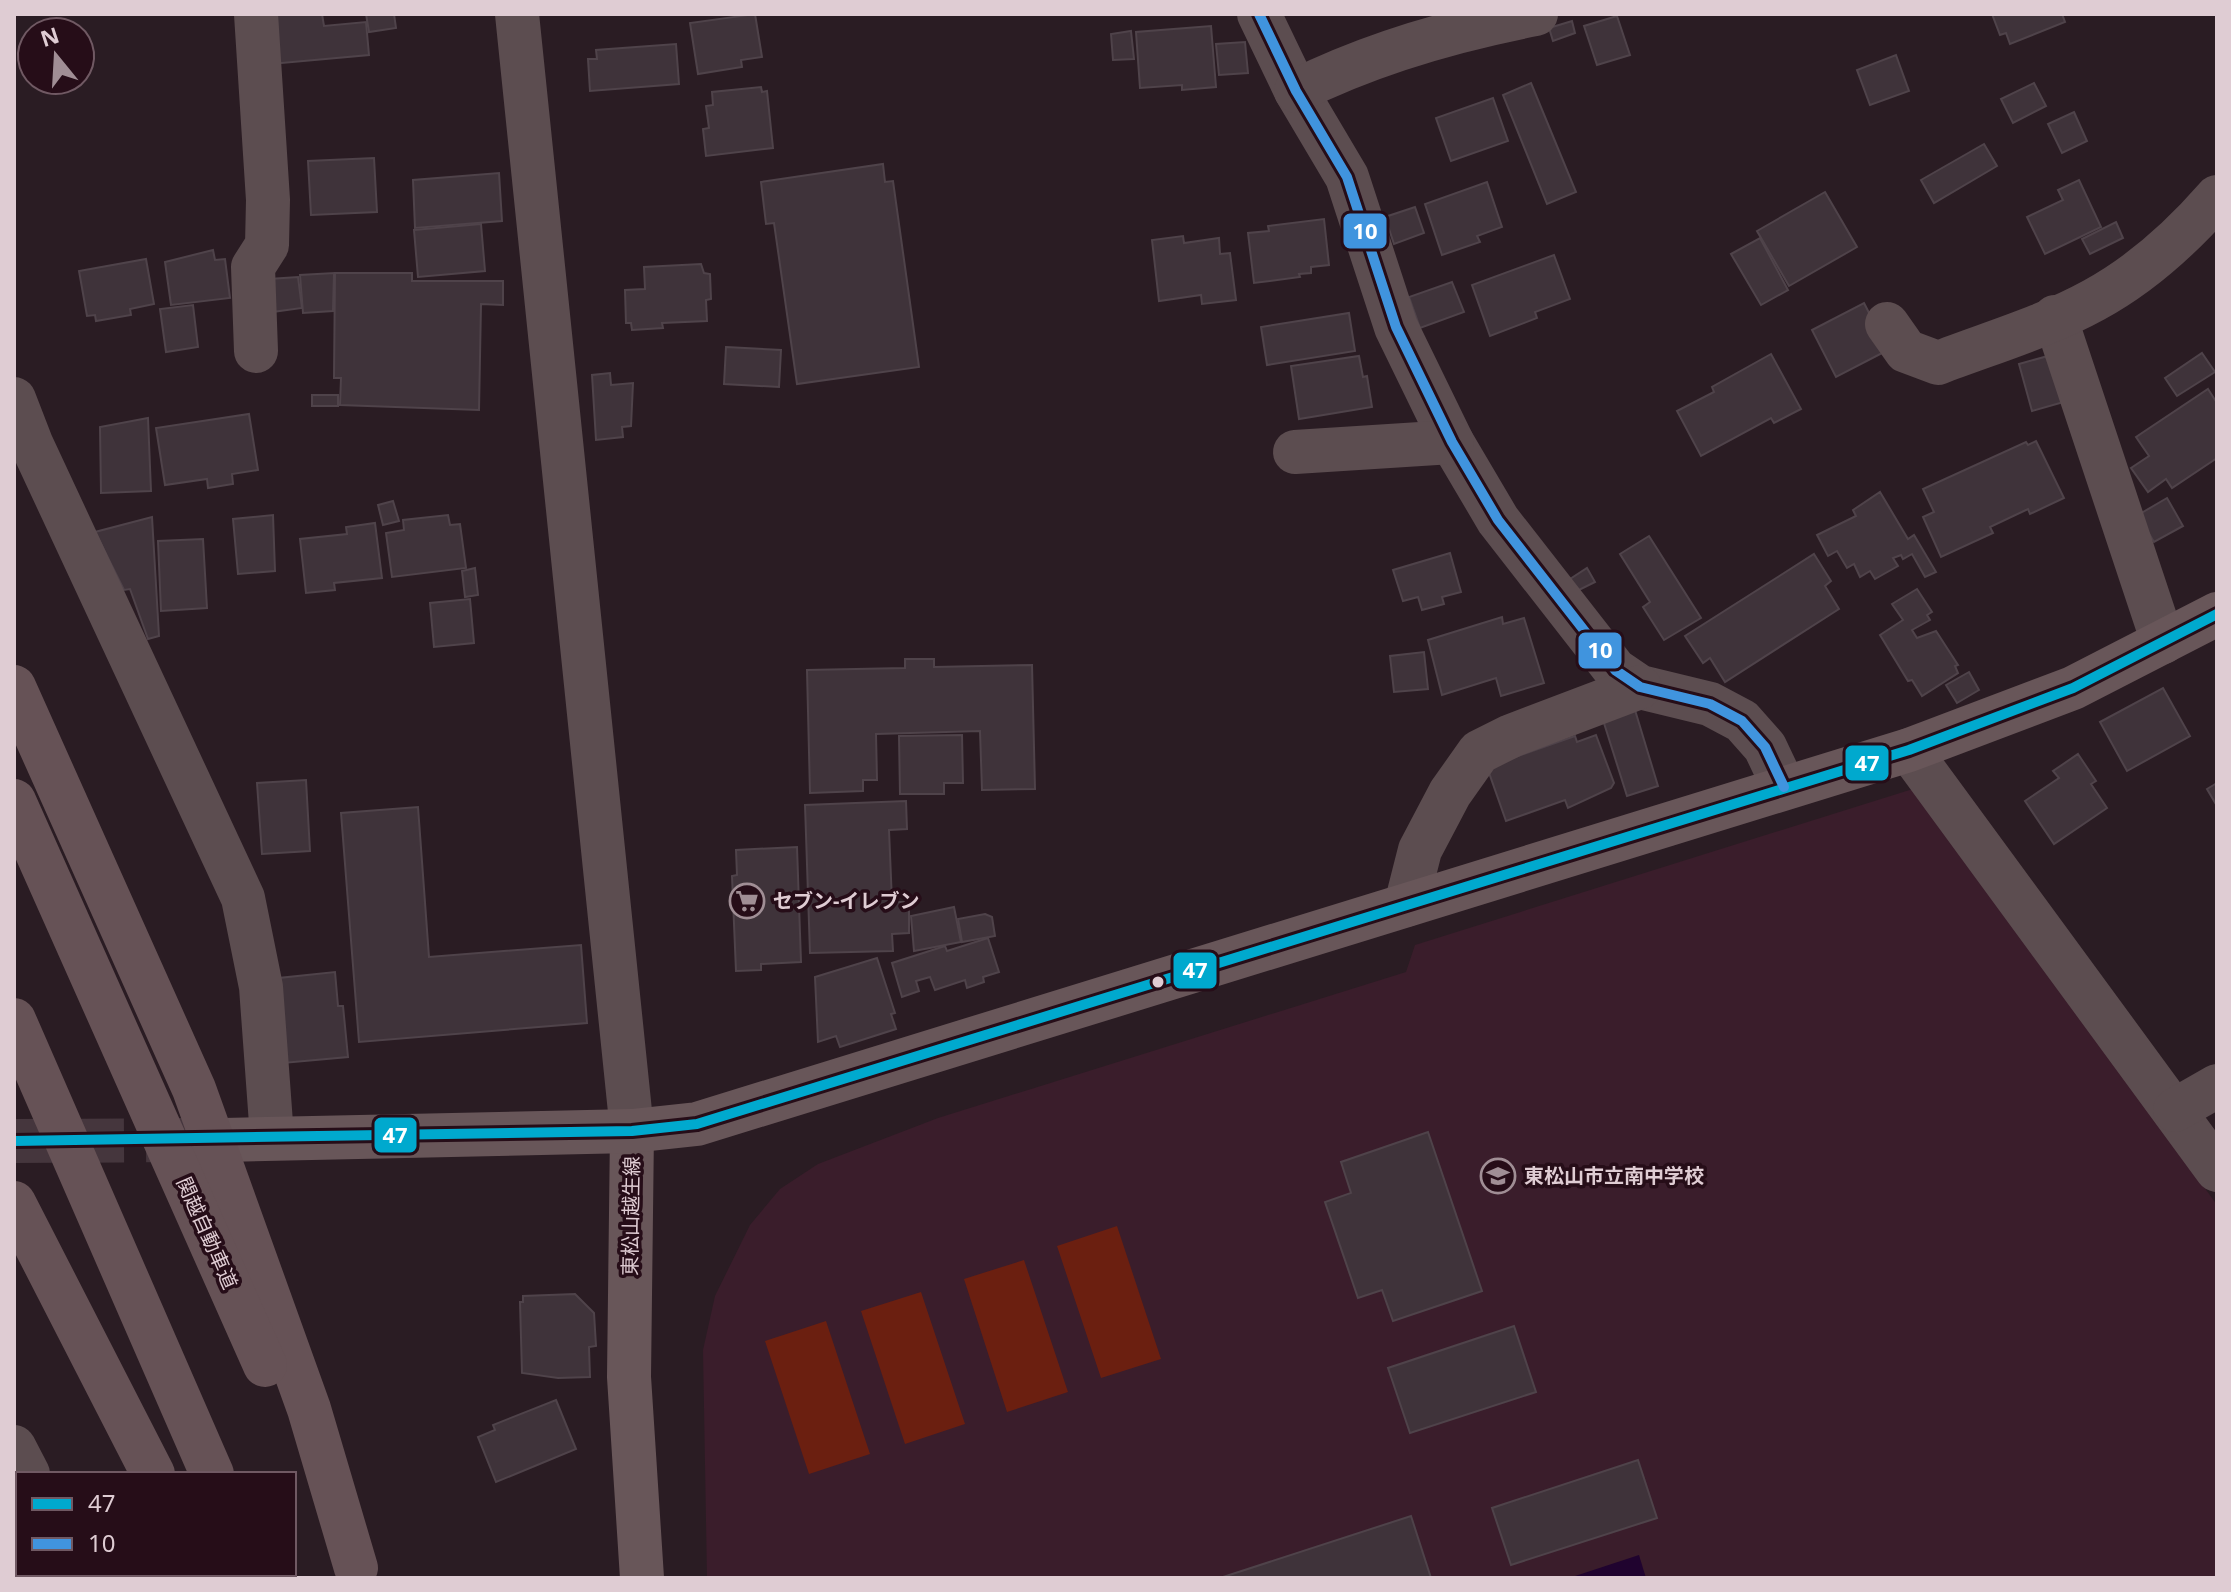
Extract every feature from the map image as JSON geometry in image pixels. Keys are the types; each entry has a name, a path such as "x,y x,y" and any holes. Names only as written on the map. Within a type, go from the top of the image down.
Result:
{"highway":[{"path":"14,687 194,1089 309,1409 358,1573"},
{"name":"関越自動車道","path":"14,801 358,1573"},
{"path":"14,1020 211,1472"},
{"path":"14,1203 152,1472"}],"main road":[{"name":"東松山越生線","path":"642,1578 629,1377 632,1131 697,1124 1909,750 2073,688 2217,614"},
{"path":"223,1140 632,1131"}],"street":[{"path":"256,14 268,200 267,245 253,267 256,351"},
{"path":"517,14 632,1131"},
{"path":"1259,14 1296,91 1347,177 1396,327 1452,442 1507,531 1615,670 1640,687 1710,704 1742,721 1765,747 1784,787"},
{"path":"1296,91 1340,69 1461,28 1536,14"},
{"path":"1887,324 1906,351 1938,363 2095,300 2159,254 2217,197"},
{"path":"2055,317 2163,642"},
{"path":"14,399 31,443 243,898 261,987 272,1137"},
{"path":"1295,452 1452,442"},
{"path":"1406,905 1420,850 1450,793 1479,752 1511,736 1640,687"},
{"path":"1909,750 2217,1170"},
{"path":"2175,1110 2217,1086"},
{"path":"14,1447 27,1472"}],"shaded area":[{"name":"東松山市立南中学校","path":"1916,788 2217,1205 2217,1578 707,1578 703,1350 715,1296 750,1225 780,1189 818,1164 938,1118 1406,972 1415,945"},
{"path":"1117,1226 1161,1359 1101,1378 1057,1246"},
{"path":"1024,1260 1068,1392 1007,1412 964,1279"},
{"path":"921,1292 965,1424 905,1444 861,1311"},
{"path":"826,1321 870,1454 809,1474 765,1341"},
{"path":"1639,1555 1646,1578 1569,1578"}],"building":[{"path":"267,14 322,14 324,26 366,22 369,55 271,64"},
{"path":"366,14 394,14 396,28 369,32"},
{"path":"755,14 762,57 741,60 742,67 698,74 690,23"},
{"path":"1992,14 2062,14 2065,22 2010,44 2006,33 2000,35"},
{"path":"1617,16 1630,55 1597,65 1584,26"},
{"path":"1572,21 1575,33 1553,41 1549,28"},
{"path":"1211,26 1216,87 1182,90 1182,85 1140,88 1136,32"},
{"path":"1131,31 1134,59 1113,60 1111,34"},
{"path":"1245,42 1248,73 1219,75 1216,44"},
{"path":"676,44 679,84 590,91 588,59 597,59 596,50"},
{"path":"1896,55 1909,91 1870,105 1857,70"},
{"path":"1531,83 1576,192 1547,204 1503,95"},
{"path":"2034,83 2046,106 2013,123 2001,99"},
{"path":"761,87 762,92 767,91 773,148 706,156 703,129 709,128 706,106 713,105 712,92"},
{"path":"1493,98 1508,141 1451,161 1436,118"},
{"path":"2074,112 2087,141 2062,153 2048,124"},
{"path":"1984,144 1997,166 1934,203 1921,180"},
{"path":"374,158 377,212 311,215 308,161"},
{"path":"883,164 885,182 893,181 919,367 797,384 774,223 766,224 761,182"},
{"path":"499,173 502,221 415,228 413,180"},
{"path":"2079,180 2101,227 2045,254 2027,217 2063,200 2058,190"},
{"path":"1487,182 1502,227 1477,236 1480,242 1442,255 1425,204"},
{"path":"1825,192 1857,247 1789,286 1757,231"},
{"path":"1415,207 1424,233 1394,244 1385,217"},
{"path":"1324,219 1329,265 1311,267 1311,273 1299,274 1300,277 1254,283 1248,233 1269,231 1268,226"},
{"path":"2116,222 2123,238 2090,254 2082,239"},
{"path":"481,224 485,271 418,277 414,230"},
{"path":"1183,236 1184,243 1219,238 1220,254 1230,253 1236,300 1202,304 1201,295 1159,301 1152,240"},
{"path":"1760,238 1788,290 1761,305 1731,254"},
{"path":"213,250 215,260 225,259 230,298 171,305 165,262"},
{"path":"1554,255 1570,299 1535,312 1537,318 1490,336 1472,285"},
{"path":"146,259 154,304 130,309 131,315 96,321 95,315 87,316 79,271"},
{"path":"701,264 704,273 710,274 711,299 706,300 707,321 662,323 663,328 632,330 631,323 626,323 625,290 645,289 644,267"},
{"path":"334,273 333,311 303,313 300,275"},
{"path":"335,273 412,273 412,281 503,281 503,305 481,304 479,410 340,405 341,378 334,378"},
{"path":"298,277 302,308 272,312 269,279"},
{"path":"1452,282 1464,312 1420,328 1409,297"},
{"path":"1864,303 1888,350 1836,377 1812,330"},
{"path":"193,305 198,347 166,352 160,309"},
{"path":"1349,313 1355,351 1267,365 1261,327"},
{"path":"726,347 781,350 779,387 724,384"},
{"path":"2202,353 2215,372 2177,396 2165,378"},
{"path":"1771,354 1801,409 1774,423 1771,418 1701,456 1677,411 1714,392 1712,387"},
{"path":"2055,354 2067,401 2032,411 2019,364"},
{"path":"1359,356 1363,377 1367,376 1372,407 1299,419 1291,366"},
{"path":"610,373 611,385 633,383 631,426 622,427 623,437 596,440 592,375"},
{"path":"2208,389 2217,403 2217,458 2172,488 2166,479 2148,492 2131,468 2149,456 2136,437"},
{"path":"312,395 338,395 338,406 312,406"},
{"path":"249,414 258,470 232,474 233,484 208,488 207,479 165,485 156,428"},
{"path":"148,418 151,491 101,493 100,427"},
{"path":"2036,441 2064,498 2030,514 2028,509 1990,527 1993,533 1941,557 1923,517 1934,512 1923,489 2026,442 2028,445"},
{"path":"1880,492 1908,539 1914,535 1936,572 1925,577 1912,554 1903,559 1901,555 1893,558 1898,566 1875,579 1870,571 1860,577 1854,564 1847,568 1837,551 1828,556 1817,535 1856,516 1853,510"},
{"path":"2167,498 2183,526 2154,542 2138,515"},
{"path":"393,501 399,521 383,525 378,505"},
{"path":"273,515 275,571 238,574 233,519"},
{"path":"448,515 450,525 460,524 466,568 392,577 386,533 404,530 403,520"},
{"path":"152,517 159,636 148,639 130,589 124,590 95,532"},
{"path":"375,523 382,578 334,583 335,590 306,593 300,539 347,534 346,527"},
{"path":"1649,536 1701,618 1664,640 1643,607 1650,602 1620,554"},
{"path":"203,539 207,608 161,611 158,541"},
{"path":"1450,553 1461,592 1442,597 1444,604 1422,610 1418,597 1403,601 1393,570"},
{"path":"1814,554 1831,581 1825,586 1839,609 1725,682 1710,658 1703,663 1685,636"},
{"path":"475,568 478,595 465,597 462,571"},
{"path":"1587,568 1595,582 1577,591 1570,579"},
{"path":"1917,589 1932,612 1927,615 1930,620 1912,630 1917,638 1936,631 1958,665 1955,666 1958,673 1922,696 1912,680 1908,681 1880,635 1903,620 1892,604"},
{"path":"470,599 474,643 434,647 430,603"},
{"path":"1502,617 1503,624 1524,618 1544,683 1501,696 1496,678 1442,695 1428,640"},
{"path":"1424,652 1428,689 1394,692 1390,656"},
{"path":"905,659 934,659 934,667 1032,665 1035,789 982,790 980,731 876,734 877,780 863,780 863,791 810,793 807,670 905,668"},
{"path":"1969,672 1979,690 1957,703 1946,685"},
{"path":"2163,688 2190,736 2127,771 2100,722"},
{"path":"1635,710 1658,786 1627,796 1603,720"},
{"path":"962,735 963,783 944,783 944,794 900,794 899,736"},
{"path":"1596,735 1614,783 1611,788 1568,808 1565,800 1506,821 1487,767 1575,736 1577,742"},
{"path":"2078,754 2096,781 2091,784 2107,808 2054,844 2025,801 2059,778 2053,771"},
{"path":"306,780 310,851 262,854 257,783"},
{"path":"2217,783 2217,806 2207,789"},
{"path":"906,801 907,829 889,830 892,902 909,902 909,933 892,934 893,951 810,953 805,805"},
{"path":"418,807 429,957 581,945 587,1023 359,1042 341,813"},
{"path":"797,847 801,962 761,964 761,970 736,971 732,876 737,875 736,850"},
{"path":"954,907 961,942 914,951 911,916"},
{"path":"985,914 992,917 995,936 962,942 958,919"},
{"path":"988,938 999,972 983,977 984,982 967,988 965,980 935,990 930,977 916,981 919,991 902,997 892,963 945,946 947,951"},
{"path":"877,958 895,1013 891,1014 896,1029 840,1047 836,1036 818,1042 815,977"},
{"path":"335,972 338,1006 343,1006 348,1057 283,1063 279,978"},
{"path":"1428,1132 1482,1291 1393,1321 1382,1290 1358,1298 1325,1202 1351,1193 1341,1162"},
{"path":"575,1294 594,1313 596,1346 589,1347 590,1377 558,1378 522,1373 520,1302 523,1302 523,1296"},
{"path":"1514,1326 1536,1392 1410,1433 1388,1368"},
{"path":"556,1400 576,1449 496,1482 478,1437 495,1430 493,1425"},
{"path":"1638,1460 1657,1518 1511,1565 1492,1508"},
{"path":"1411,1516 1431,1578 1220,1578"}],"tunnel":[{"path":"14,1141 201,1140"}],"transit line":[{"name":"10","path":"1259,14 1296,91 1347,177 1396,327 1452,442 1498,520 1615,670 1640,687 1710,704 1742,721 1765,747 1784,787"},
{"name":"47","path":"14,1141 632,1131 697,1124 1909,750 2073,688 2217,614"}],"place":[{"name":"セブン-イレブン","path":"747,901"},
{"name":"東松山市立南中学校","path":"1498,1176"}]}
